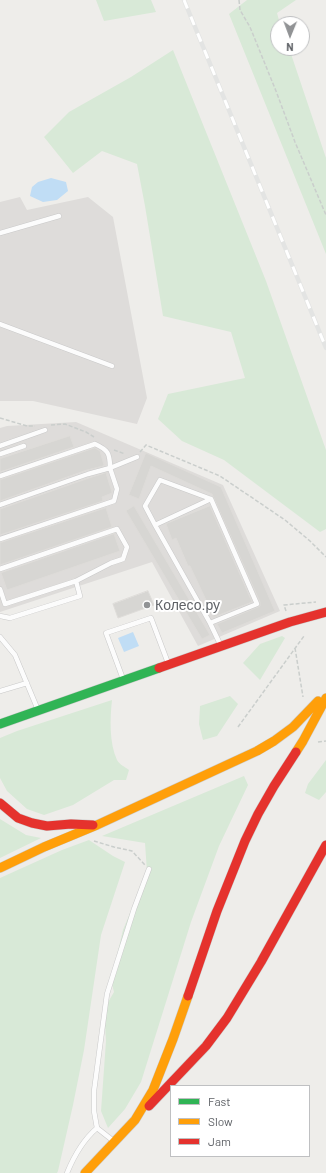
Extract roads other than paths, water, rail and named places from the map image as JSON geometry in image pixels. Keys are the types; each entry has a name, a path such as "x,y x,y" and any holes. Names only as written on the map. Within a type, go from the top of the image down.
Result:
{"main road":[{"path":"0,724 220,646 290,622 326,612"},
{"path":"0,868 257,751 293,727 326,692"},
{"path":"135,1120 153,1090 173,1039 217,911 245,841 258,814 303,741 326,698"},
{"path":"0,803 13,815 21,820 35,825 97,825"},
{"path":"85,1173 206,1046 227,1018 261,962 326,845"}],"lane":[{"path":"0,233 58,216"},
{"path":"0,324 112,366"},
{"path":"0,446 45,430"},
{"path":"0,476 94,444 103,448 110,456 110,468 117,489 114,501 0,539"},
{"path":"0,454 24,446"},
{"path":"0,505 88,474 110,468 137,457"},
{"path":"210,623 257,604 211,500 160,480 145,506 210,623 220,646"},
{"path":"155,525 211,500"},
{"path":"0,569 117,529 127,547 123,558 76,581 5,604 0,588"},
{"path":"0,616 10,618 80,596 76,581"},
{"path":"124,681 106,633 151,618 169,664"},
{"path":"0,646 2,639"},
{"path":"2,639 15,655 38,711"},
{"path":"0,691 27,683"},
{"path":"114,1142 97,1128 94,1111 94,1091 106,994 148,869"},
{"path":"68,1173 76,1155 88,1136 97,1128"}],"water":[{"path":"51,178 66,182 68,191 57,200 43,202 30,196 32,187 38,182"},
{"path":"133,632 139,646 124,652 118,638"}],"railway":[{"path":"184,0 326,348"}],"place":[{"name":"Колесо.ру","path":"147,605"}]}
